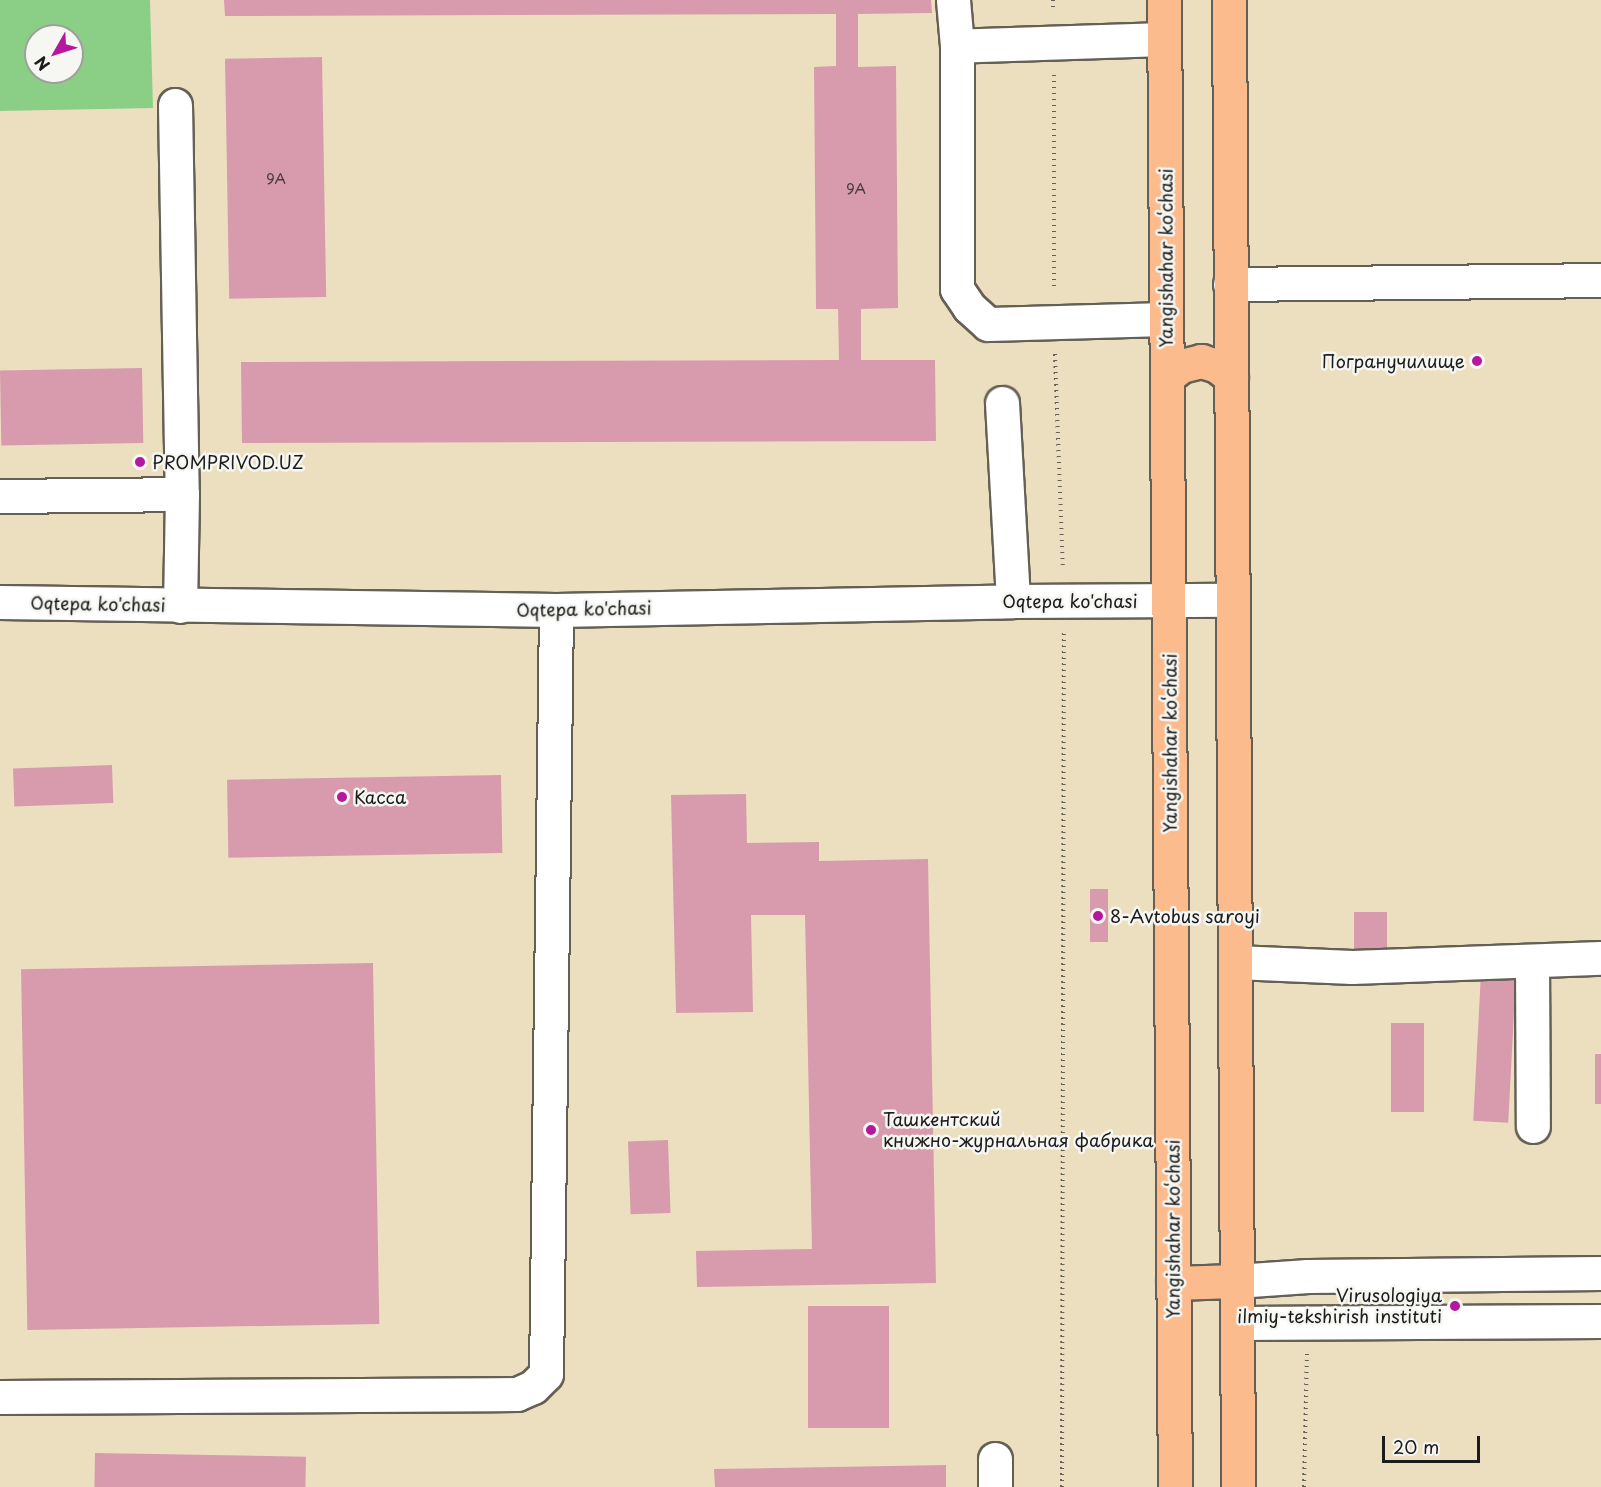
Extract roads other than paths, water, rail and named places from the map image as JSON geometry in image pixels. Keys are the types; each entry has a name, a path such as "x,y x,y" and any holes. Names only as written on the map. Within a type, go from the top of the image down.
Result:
{"main road":[{"name":"Yangishahar ko‘chasi","path":"1164,0 1175,1487"},
{"path":"1228,0 1238,1487"},
{"path":"1167,377 1181,366 1201,361 1217,366 1231,376"},
{"path":"1173,1282 1236,1281"}],"street":[{"path":"953,0 957,46 957,289 969,307 988,324 1166,319"},
{"path":"957,46 1164,39"},
{"path":"176,105 182,494 180,606"},
{"path":"1230,284 1601,280"},
{"path":"1002,403 1013,601"},
{"path":"0,496 182,494"},
{"name":"Oqtepa ko'chasi","path":"0,602 556,610 1013,601 1232,600"},
{"path":"0,1397 517,1395 533,1387 546,1374 556,610"},
{"path":"1235,962 1352,967 1601,958"},
{"path":"1532,961 1533,1126"},
{"path":"1236,1281 1308,1276 1601,1273"},
{"path":"1237,1323 1601,1321"}],"place":[{"name":"Погранучилище","path":"1477,361"},
{"name":"PROMPRIVOD.UZ","path":"140,462"},
{"name":"Касса","path":"342,797"},
{"name":"8-Avtobus saroyi","path":"1098,916"},
{"name":"Ташкентский книжно-журнальная фабрика","path":"871,1130"},
{"name":"Virusologiya ilmiy-tekshirish instituti","path":"1455,1306"}]}
